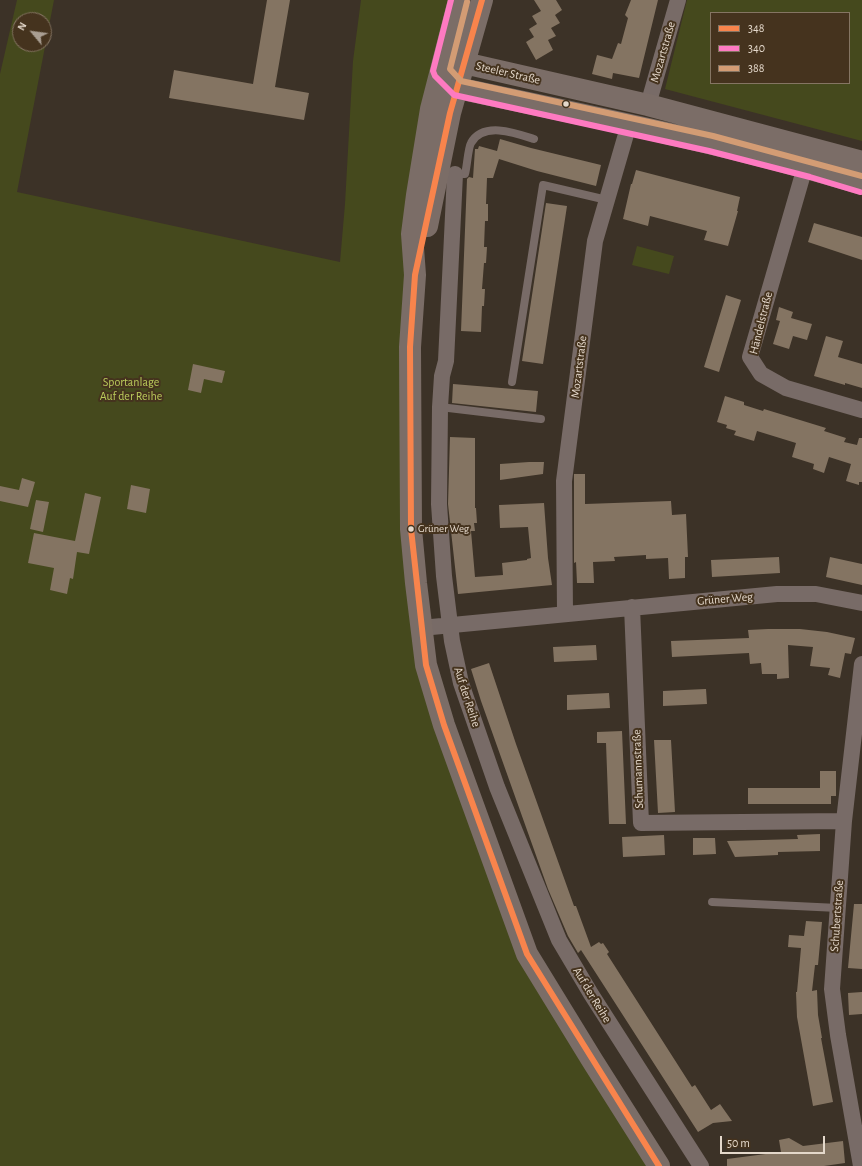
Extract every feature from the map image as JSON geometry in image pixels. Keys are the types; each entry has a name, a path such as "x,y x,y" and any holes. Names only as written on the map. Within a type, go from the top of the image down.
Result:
{"main road":[{"path":"459,0 431,109 412,234 415,275 410,347 411,529 426,665 444,725 527,954 592,1060 660,1166"},
{"path":"415,275 450,113 482,0"},
{"name":"Steeler Straße","path":"441,71 464,63 648,105 862,162"},
{"path":"441,71 457,88"},
{"name":"Steeler Straße","path":"457,88 629,124 805,167 862,184"}],"street":[{"name":"Mozartstraße","path":"648,105 678,0"},
{"name":"Mozartstraße","path":"565,614 564,481 595,241 629,124"},
{"name":"Händelstraße","path":"805,167 750,357 760,374 786,388 862,410"},
{"name":"Auf der Reihe","path":"455,174 446,361 442,376 440,407 439,504 444,576 452,641 461,683 497,788 559,940 590,994 701,1166"},
{"name":"Grüner Weg","path":"421,628 777,594 816,594 862,603"},
{"name":"Schumannstraße","path":"632,607 641,822 844,821"},
{"name":"Schubertstraße","path":"861,1166 838,1036 832,989 844,821 862,664"}],"lane":[{"path":"455,174 465,174 471,143 482,132 509,131 534,139"},
{"path":"512,382 543,185 607,200"},
{"path":"440,407 541,419"},
{"path":"712,902 838,908"}],"green space":[{"path":"17,0 54,0 52,12 14,12"},
{"name":"Sportanlage Auf der Reihe","path":"361,0 457,0 415,196 413,583 504,900 658,1166 0,1166 0,74 12,22 12,52 44,52 17,192 340,262 345,204 353,61"},
{"path":"687,0 862,0 862,141 665,89"},
{"path":"637,246 674,256 669,274 632,265"}],"building":[{"path":"267,0 290,0 275,87 309,93 304,120 169,98 174,70 253,84"},
{"path":"534,0 556,0 562,10 555,15 560,23 551,28 556,36 548,40 553,50 536,60 526,42 534,37 529,29 537,24 532,16 541,11"},
{"path":"631,0 658,0 639,78 613,73 612,79 592,74 597,55 612,59 618,43 621,44 628,18 625,15"},
{"path":"500,139 601,165 596,186 537,171 499,159 493,178 487,178 486,204 488,204 488,221 485,221 484,247 487,247 482,289 485,289 484,306 482,306 481,332 461,331 467,179 469,177 473,178 475,149 478,149 479,146 497,151"},
{"path":"636,170 740,197 738,211 728,246 704,240 707,231 650,216 648,226 623,219 631,184"},
{"path":"546,203 567,206 543,364 522,361"},
{"path":"814,223 862,237 862,260 808,242"},
{"path":"726,295 741,300 719,372 704,367"},
{"path":"779,307 793,312 791,318 812,324 807,340 793,336 789,349 773,344 780,321 776,320"},
{"path":"826,336 843,341 838,357 862,364 862,388 845,383 845,385 814,376"},
{"path":"193,364 225,371 222,383 204,379 201,393 188,390"},
{"path":"453,384 538,391 536,412 452,403"},
{"path":"725,396 744,402 744,405 763,411 764,409 826,428 824,431 846,438 844,442 857,445 859,438 862,438 862,482 859,482 859,485 846,481 851,464 829,457 824,473 813,469 814,464 792,457 796,443 757,431 754,441 734,435 736,431 726,428 727,425 717,422"},
{"path":"450,437 475,438 475,508 477,523 474,523 475,531 471,531 475,577 503,575 502,563 527,560 531,558 528,527 500,528 499,505 544,503 548,558 552,585 458,594 448,504"},
{"path":"544,462 543,474 500,480 500,464"},
{"path":"574,474 585,474 585,504 671,501 672,515 686,514 688,557 685,557 685,578 669,579 668,558 646,559 646,555 614,557 615,561 593,562 594,583 577,583 576,562 574,563"},
{"path":"22,478 35,482 28,507 0,501 0,486 19,490"},
{"path":"131,485 150,489 146,513 127,509"},
{"path":"85,493 101,497 89,554 77,552 73,579 70,578 67,594 50,590 54,568 28,563 34,533 75,541"},
{"path":"36,500 49,502 43,532 30,529"},
{"path":"779,557 780,573 712,577 711,560"},
{"path":"830,557 862,564 862,585 826,577"},
{"path":"800,629 827,632 855,638 851,654 845,653 840,678 828,675 830,668 810,666 813,647 788,645 789,678 777,679 777,674 762,674 761,663 750,664 749,653 672,657 671,641 749,638 748,630"},
{"path":"596,645 597,660 554,662 553,647"},
{"path":"489,663 516,744 574,906 576,906 591,947 599,942 601,944 603,943 609,952 607,954 692,1087 695,1085 711,1110 720,1104 732,1121 713,1123 698,1132 581,950 578,953 568,936 548,889 471,669"},
{"path":"706,689 707,704 663,706 663,691"},
{"path":"609,693 610,708 567,710 567,695"},
{"path":"622,731 626,824 609,824 606,743 597,743 597,732"},
{"path":"654,740 671,740 675,812 658,813"},
{"path":"820,771 836,771 836,796 831,796 831,804 748,804 748,788 820,788"},
{"path":"820,834 820,851 778,852 778,855 735,857 727,841 798,839 797,835"},
{"path":"664,835 665,855 623,857 622,837"},
{"path":"693,838 715,838 716,854 693,855"},
{"path":"854,904 862,904 862,969 848,968"},
{"path":"806,921 822,922 818,965 815,965 812,991 817,990 821,1038 833,1102 813,1106 797,1017 796,992 801,948 788,947 789,935 804,936"},
{"path":"862,992 862,1014 849,1015 848,993"},
{"path":"789,1138 803,1146 843,1141 845,1163 824,1166 727,1166 727,1159 781,1152 779,1140"}],"transit line":[{"name":"340","path":"451,0 433,71 435,76 454,95 709,151 810,177 860,192"},
{"name":"348","path":"482,0 450,113 415,275 410,347 411,529 426,665 444,725 527,954 659,1166"},
{"name":"388","path":"467,2 450,69 461,81 713,136 862,176"}],"place":[{"name":"Grüner Weg","path":"411,529"}]}
